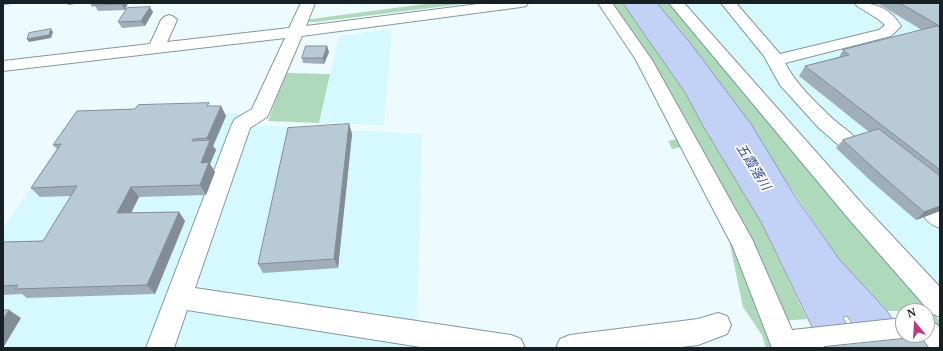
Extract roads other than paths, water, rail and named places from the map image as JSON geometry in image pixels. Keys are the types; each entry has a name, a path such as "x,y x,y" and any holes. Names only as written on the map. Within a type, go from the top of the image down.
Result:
{"street":[{"path":"160,348 242,124 260,113 308,3"},
{"path":"3,66 295,32 521,3"},
{"path":"605,3 644,60 744,246 785,346 895,332"},
{"path":"676,3 850,206 940,305"},
{"path":"728,3 772,54 786,81 825,122 850,144"},
{"path":"775,60 885,33 893,26 887,19 862,3"},
{"path":"156,48 169,20"},
{"path":"3,54 88,47 99,55"},
{"path":"179,297 511,348"},
{"path":"570,348 698,332 718,325"}],"water":[{"name":"五霞落川","path":"623,3 657,3 691,44 751,124 795,196 839,259 887,311 894,321 853,325 848,317 845,316 843,318 848,326 813,329 761,222 703,126 686,94"}]}
